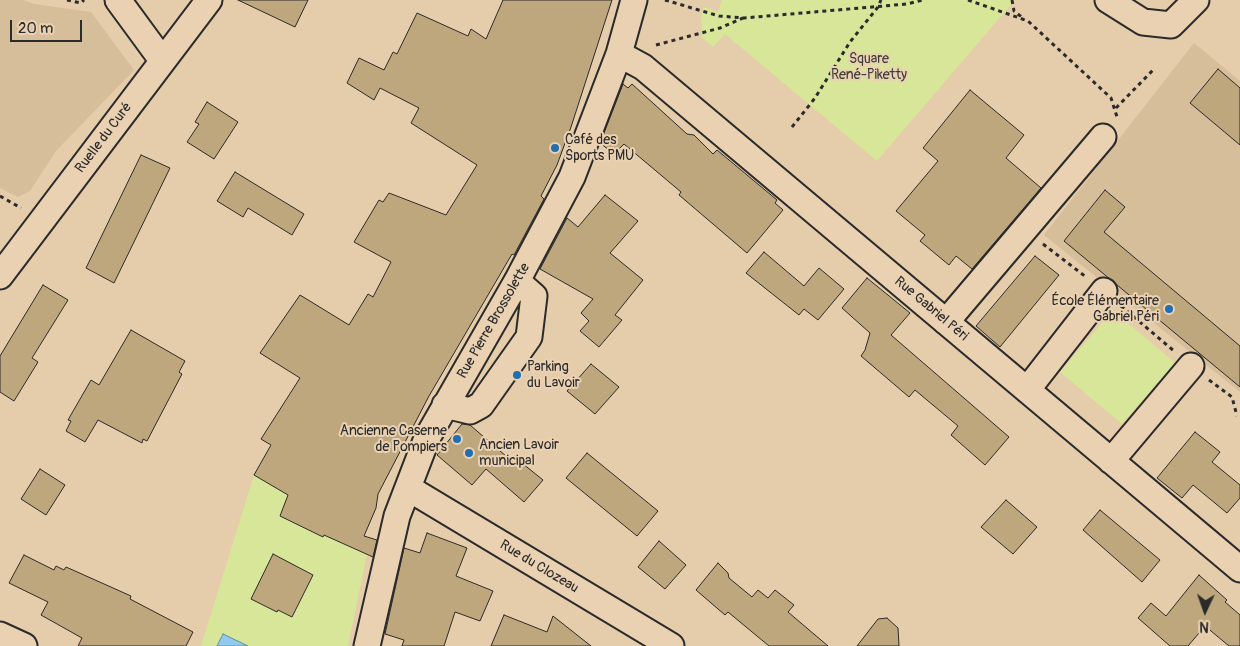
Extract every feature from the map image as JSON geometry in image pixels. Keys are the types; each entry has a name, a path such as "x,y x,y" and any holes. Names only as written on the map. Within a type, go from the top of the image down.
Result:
{"street":[{"path":"118,0 162,60"},
{"name":"Rue Pierre Brossolette","path":"367,646 397,516 427,438 444,405 517,281 572,177 619,54 634,0"},
{"path":"1108,0 1143,22 1171,24 1196,0"},
{"name":"Ruelle du Curé","path":"0,276 162,60 198,5"},
{"name":"Rue Gabriel Péri","path":"619,54 643,68 1240,568"},
{"path":"946,322 1103,137"},
{"path":"444,405 470,411 481,405 529,337 534,296 517,281"},
{"path":"1027,390 1104,292"},
{"path":"1110,461 1191,366"},
{"name":"Rue du Clozeau","path":"408,488 671,646"},
{"path":"0,635 24,646"}],"path":[{"path":"67,0 81,2 84,0"},
{"path":"665,0 719,16 744,18 878,7 923,0"},
{"path":"792,127 815,98 850,42 878,7 881,0"},
{"path":"968,0 1028,21"},
{"path":"1012,0 1014,11 1028,21 1111,98 1116,108 1118,120 1103,137"},
{"path":"619,54 686,38 744,18"},
{"path":"1116,108 1155,68"},
{"path":"1019,237 1048,246 1191,366 1232,397 1237,416"}],"shaded area":[{"path":"0,0 23,0 34,4 91,12 134,70 56,151 30,191 18,197 0,188"},
{"path":"1194,43 1240,81 1240,392 1044,235"}],"green space":[{"name":"Square René-Piketty","path":"722,0 1015,0 877,161 725,34 713,47 702,38 701,16 704,7 718,12"},
{"path":"1113,310 1175,363 1122,424 1060,372"},
{"path":"254,475 288,494 280,516 323,537 324,535 367,554 348,646 201,646"}],"water":[{"path":"223,634 248,646 217,646"}],"building":[{"path":"238,0 308,0 295,27"},
{"path":"503,0 612,0 571,127 557,165 541,196 544,199 514,255 512,254 429,396 378,494 376,508 364,536 377,540 373,557 324,535 323,537 280,516 288,495 254,475 271,445 261,439 300,378 260,353 300,295 349,325 368,294 373,297 391,262 354,242 379,200 383,202 389,193 446,215 477,165 411,123 419,108 380,88 374,100 347,83 359,58 384,70 393,52 397,54 417,13 468,36 471,29 486,39"},
{"path":"1218,69 1240,88 1240,145 1190,103"},
{"path":"623,84 628,88 632,84 687,134 694,135 713,154 717,150 777,200 775,203 783,210 747,253 679,195 681,192 624,144 614,154 600,143"},
{"path":"970,90 1024,135 1006,158 1041,188 972,269 956,256 949,265 920,241 925,235 896,211 938,161 923,148"},
{"path":"207,102 238,122 214,159 187,142 199,124 195,122"},
{"path":"141,155 170,168 114,283 86,268"},
{"path":"235,172 304,214 292,235 248,208 243,217 217,201"},
{"path":"1105,190 1125,207 1104,232 1240,346 1240,387 1064,241"},
{"path":"605,195 638,221 610,253 643,280 615,315 622,320 599,347 580,331 589,321 581,313 593,299 540,269 567,218 578,227"},
{"path":"764,252 804,286 819,268 844,289 818,320 804,309 799,315 746,273"},
{"path":"1035,256 1059,275 1000,347 976,326"},
{"path":"867,278 910,313 891,335 1009,437 985,465 951,435 958,426 915,390 909,397 861,356 865,350 870,333 842,308"},
{"path":"43,285 68,300 32,358 38,362 14,401 0,392 0,356"},
{"path":"131,330 185,361 179,372 182,374 147,441 143,439 142,443 98,420 85,442 66,431 71,421 68,420 91,380 99,385"},
{"path":"591,364 619,387 595,414 567,391"},
{"name":"Ancien Lavoir municipal","path":"462,424 470,425 514,463 517,459 543,480 524,502 486,469 472,485 437,455"},
{"path":"1195,432 1220,452 1212,462 1240,485 1240,498 1227,513 1193,485 1182,498 1157,478"},
{"path":"587,453 658,511 637,536 566,478"},
{"path":"40,469 65,485 46,515 21,499"},
{"path":"1006,500 1037,527 1013,554 981,527"},
{"path":"1100,510 1160,560 1142,582 1083,530"},
{"path":"427,533 467,548 456,576 493,591 480,621 455,612 444,646 402,646 404,640 385,634 404,548 420,553"},
{"path":"659,541 686,565 665,589 638,567"},
{"path":"273,554 313,575 292,617 251,599"},
{"path":"24,555 54,570 56,566 64,570 66,567 131,596 130,599 193,632 186,646 78,646 82,638 41,615 48,602 9,583"},
{"path":"718,563 728,573 729,578 752,597 758,590 768,598 775,590 794,605 788,612 828,646 769,646 728,612 725,615 696,590"},
{"path":"1199,575 1227,600 1225,602 1240,615 1240,646 1229,646 1205,626 1188,646 1170,646 1138,618 1151,603 1166,616"},
{"path":"504,615 547,632 553,616 591,646 491,646"},
{"path":"887,618 898,628 899,646 857,646 878,619"}],"place":[{"name":"Café des Sports PMU","path":"555,148"},
{"name":"École Élémentaire Gabriel Péri","path":"1169,309"},
{"name":"Parking du Lavoir","path":"517,375"},
{"name":"Ancienne Caserne de Pompiers","path":"457,439"},
{"name":"Ancien Lavoir municipal","path":"469,453"}]}
